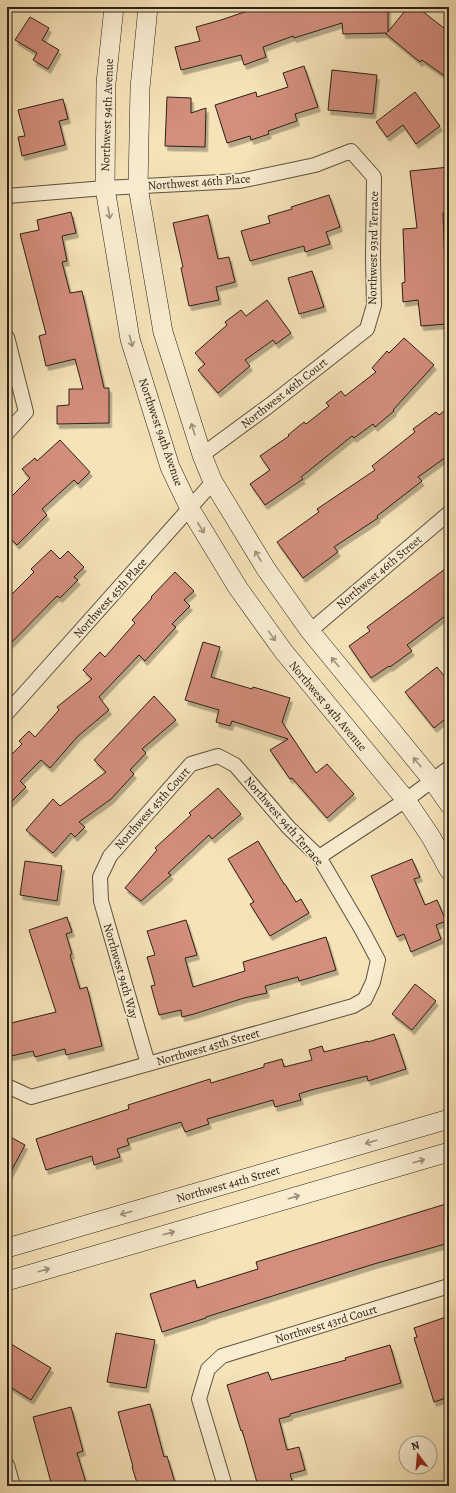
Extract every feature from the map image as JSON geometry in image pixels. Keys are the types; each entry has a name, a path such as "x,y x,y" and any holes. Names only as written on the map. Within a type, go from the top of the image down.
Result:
{"street":[{"name":"Northwest 94th Avenue","path":"114,7 106,83 104,188 130,339 170,467 190,509 238,588 284,652 406,800 431,837 449,870"},
{"path":"148,7 140,88 138,186 163,332 202,455 213,482 266,569 310,631 433,781 449,804"},
{"name":"Northwest 46th Place","path":"138,186 240,181 315,165 350,151"},
{"name":"Northwest 93rd Terrace","path":"350,151 374,177 372,258 374,305 367,329"},
{"path":"7,196 138,186"},
{"name":"Northwest 46th Court","path":"202,455 270,405 367,329"},
{"path":"7,337 26,412 7,433"},
{"name":"Northwest 45th Place","path":"7,713 213,482"},
{"name":"Northwest 46th Street","path":"310,631 449,513"},
{"name":"Northwest 94th Terrace","path":"218,756 235,764 289,828 319,857 378,960 373,982"},
{"name":"Northwest 45th Court","path":"100,877 110,856 191,764 218,756"},
{"path":"319,857 406,800 449,768"},
{"name":"Northwest 94th Way","path":"100,877 101,901 148,1064"},
{"name":"Northwest 45th Street","path":"7,1086 31,1097 353,1006 365,999 373,982"},
{"name":"Northwest 44th Street","path":"7,1248 449,1119"},
{"path":"7,1280 449,1152"},
{"name":"Northwest 43rd Court","path":"225,1486 199,1399 208,1369 222,1356 449,1286"},
{"path":"7,1465 13,1486"}],"building":[{"path":"259,7 388,7 388,32 408,7 417,7 449,32 449,79 422,60 420,62 386,34 387,33 343,34 342,23 294,38 293,36 263,47 266,57 244,65 241,55 181,70 175,47 200,41 196,27"},
{"path":"30,17 49,28 42,40 59,50 48,69 33,60 37,53 15,40"},
{"path":"304,66 318,107 295,114 297,121 268,131 269,134 251,140 250,136 227,143 215,105 256,92 257,97 288,87 283,73"},
{"path":"332,70 377,75 373,114 328,110"},
{"path":"415,92 440,126 416,144 403,125 387,137 376,122"},
{"path":"167,97 191,98 191,113 206,108 205,147 165,146"},
{"path":"63,99 68,119 59,121 65,145 22,156 18,137 25,136 18,110"},
{"path":"449,167 449,213 443,213 446,292 449,292 449,315 447,315 447,324 421,326 418,300 403,302 402,283 405,282 403,229 417,228 410,171"},
{"path":"329,195 340,227 326,232 330,244 305,252 304,246 250,261 241,231 270,223 268,216"},
{"path":"71,212 76,233 62,236 67,261 62,262 70,293 82,291 104,388 109,388 109,423 57,424 57,406 69,405 69,389 83,389 75,359 46,366 39,336 46,334 20,234 39,230 37,220"},
{"path":"208,215 218,259 229,257 235,282 216,287 219,300 189,306 181,268 183,267 173,223"},
{"path":"312,271 324,307 299,314 288,278"},
{"path":"267,300 291,333 276,344 273,340 245,360 250,366 218,393 198,370 205,364 195,353 227,325 225,322 241,310 246,316"},
{"path":"404,338 434,365 393,410 394,411 375,427 373,424 354,438 352,436 301,477 303,479 265,505 250,484 270,470 260,456 289,436 288,435 304,422 306,424 329,406 326,403 341,391 345,396 376,372 372,368 387,351 389,353"},
{"path":"449,407 449,455 418,477 422,481 377,516 378,518 334,547 338,552 303,578 277,542 319,512 317,509 375,470 372,466 415,432 413,429 436,412 439,415"},
{"path":"60,440 90,472 78,484 74,480 42,509 47,515 17,545 7,535 7,501 30,478 22,469 35,458 37,461"},
{"path":"51,550 60,559 68,551 84,567 74,577 78,580 60,598 57,596 7,647 7,599 34,572 31,569"},
{"path":"449,566 449,613 407,645 412,651 390,667 389,666 371,678 349,646 370,631 367,627"},
{"path":"175,572 194,591 184,600 190,606 172,624 176,627 145,661 139,655 99,697 109,710 78,736 50,768 41,760 20,781 26,787 7,806 7,759 22,744 19,741 29,731 35,737 59,710 57,707 92,679 83,670 100,652 105,657 135,623 132,620"},
{"path":"203,642 220,647 211,677 290,698 282,722 316,773 327,764 354,794 327,818 292,778 290,779 270,750 288,739 232,721 230,726 216,722 219,710 185,700"},
{"path":"437,667 449,682 449,716 434,728 405,692"},
{"path":"154,696 176,720 142,749 146,753 130,770 134,774 111,799 79,822 85,827 75,837 71,833 53,853 26,830 53,799 60,806 106,772 94,760"},
{"path":"218,788 241,814 212,839 209,835 168,873 171,875 141,901 125,888 157,850 155,848 191,815 189,813"},
{"path":"258,841 296,902 301,899 309,913 270,936 250,904 254,902 228,859"},
{"path":"412,859 420,877 414,879 425,905 437,900 446,921 436,925 441,939 411,952 404,934 397,937 371,876"},
{"path":"25,861 62,866 57,901 20,895"},
{"path":"67,917 72,932 66,934 72,954 70,955 80,989 87,987 102,1046 66,1055 65,1049 35,1057 33,1051 7,1057 7,1024 56,1012 29,930"},
{"path":"186,920 197,955 185,958 193,987 245,971 243,962 326,937 336,970 299,981 298,977 265,986 267,993 244,998 194,1014 182,1017 181,1010 159,1015 151,986 155,985 147,957 155,955 147,931"},
{"path":"415,984 436,1001 412,1030 392,1014"},
{"path":"394,1034 406,1069 368,1081 367,1076 311,1090 299,1094 301,1100 275,1107 273,1100 207,1119 209,1124 185,1132 181,1122 127,1139 129,1145 117,1149 120,1157 94,1165 92,1156 46,1170 36,1139 129,1109 128,1105 210,1079 211,1083 264,1067 264,1064 282,1059 284,1067 312,1060 309,1050 322,1046 324,1052 368,1042"},
{"path":"7,1135 25,1145 7,1179"},
{"path":"449,1203 449,1243 374,1264 162,1332 150,1294 195,1280 197,1288 258,1269 256,1262"},
{"path":"446,1317 449,1325 449,1397 434,1402 414,1338 417,1337 414,1328"},
{"path":"116,1333 155,1340 146,1388 107,1382"},
{"path":"11,1344 51,1368 31,1400 7,1385 7,1351"},
{"path":"390,1345 401,1383 290,1414 290,1416 279,1419 287,1450 299,1447 305,1470 290,1474 294,1486 258,1486 227,1385 268,1372 271,1380 346,1360 345,1358"},
{"path":"150,1404 164,1457 167,1456 176,1486 138,1486 118,1412"},
{"path":"71,1407 83,1451 77,1453 87,1486 52,1486 33,1417"}]}
